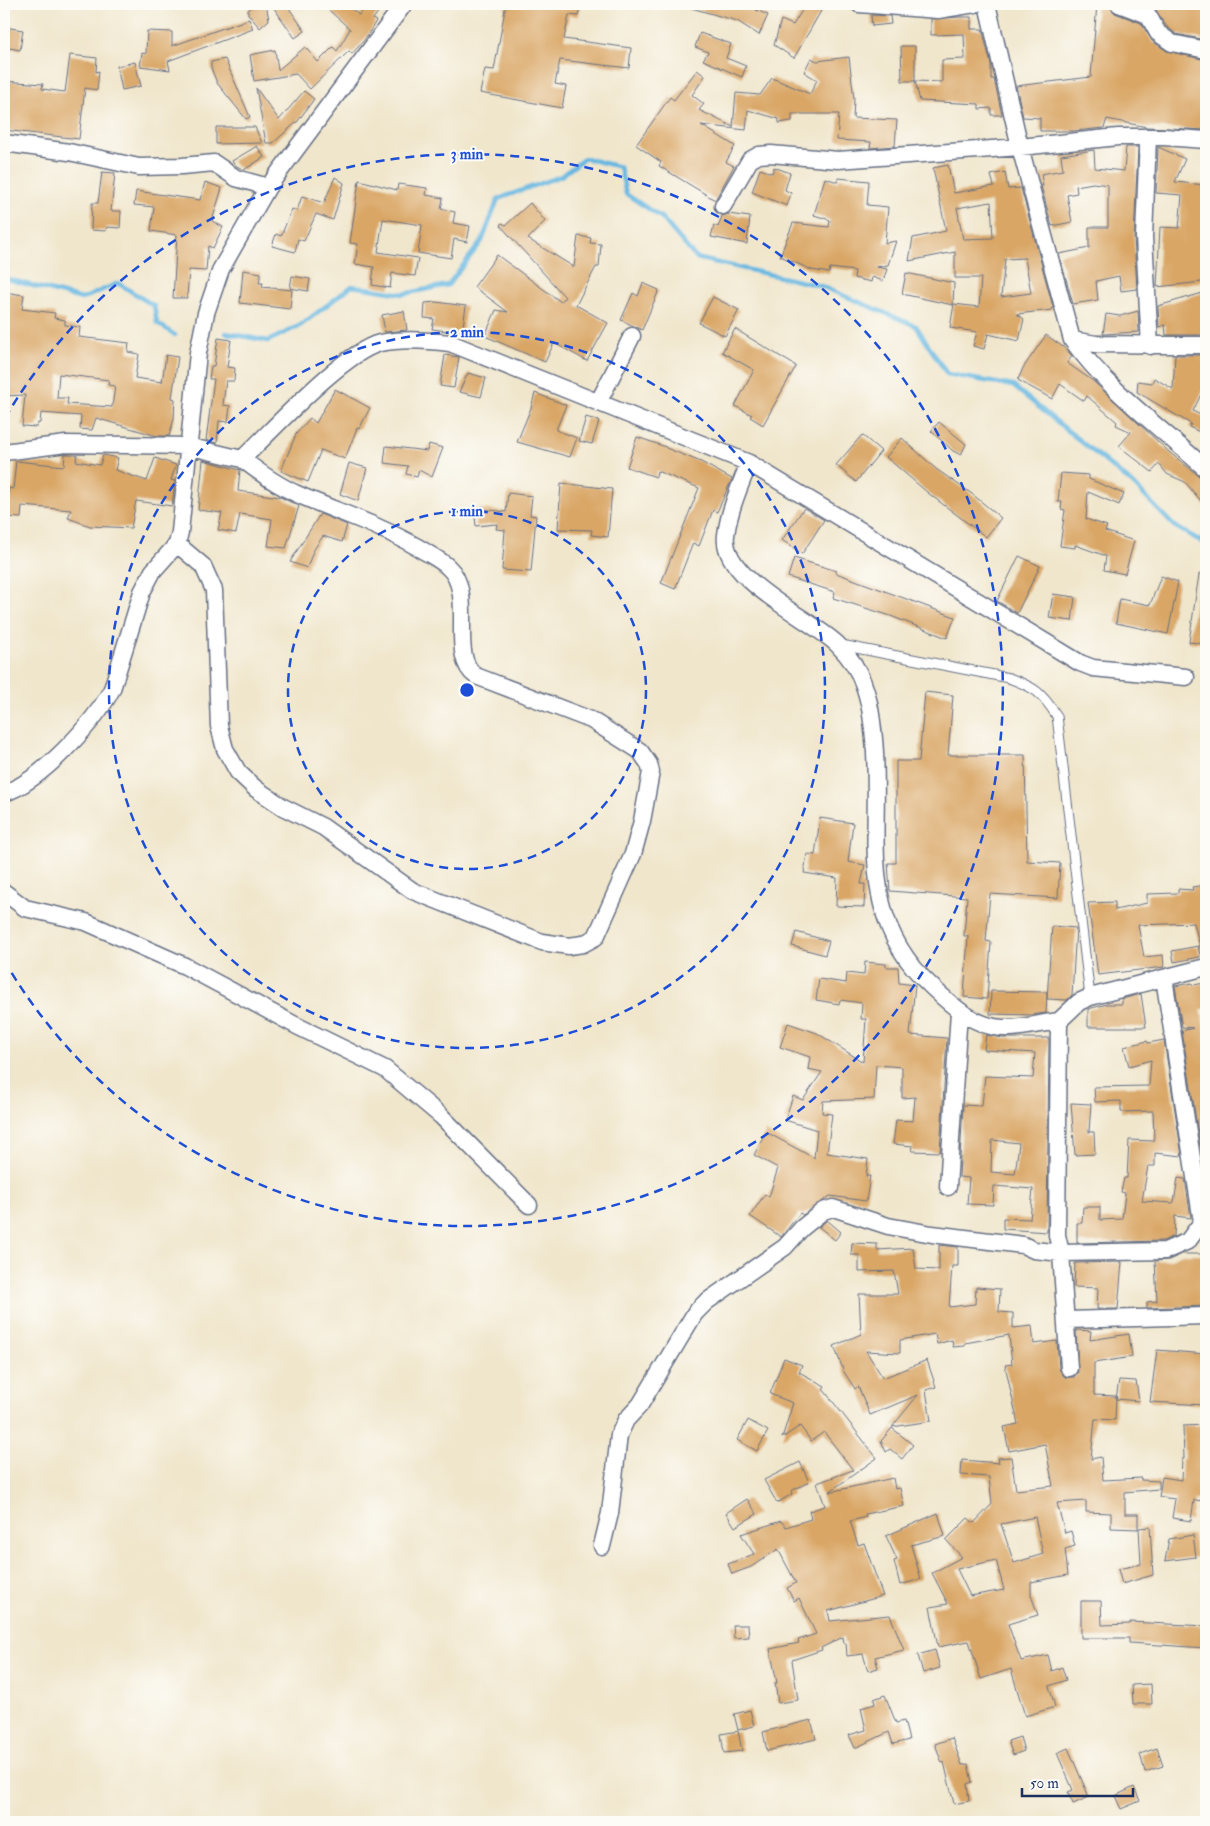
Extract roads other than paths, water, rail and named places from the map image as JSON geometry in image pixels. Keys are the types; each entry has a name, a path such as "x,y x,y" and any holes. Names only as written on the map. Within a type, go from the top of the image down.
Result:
{"street":[{"path":"4,793 25,784 49,764 95,716 112,689 142,592 153,571 177,544 180,532 187,446 206,313 221,269 268,188 404,4"},
{"path":"859,4 938,10 975,4"},
{"path":"986,4 1020,147 1072,340 1105,380 1206,469"},
{"path":"1119,4 1148,15 1158,33 1172,43 1206,50"},
{"path":"1148,137 1144,237 1150,346"},
{"path":"723,206 750,160 759,155 770,154 838,160 1020,147 1096,138 1148,137 1206,140"},
{"path":"4,143 69,152 139,166 182,166 214,163 236,178 268,188"},
{"path":"598,404 632,336"},
{"path":"242,460 341,365 380,343 412,340 450,343 598,404 750,463 1080,663 1093,668 1186,677"},
{"path":"1072,340 1096,344 1150,346 1206,345"},
{"path":"4,452 46,445 187,446 242,460 283,487 378,526 449,567 457,582 462,603 464,661 468,671 476,676 591,720 640,751 650,764 651,772 642,821 633,854 596,937 583,944 569,946 542,942 413,891 323,827 256,789 238,772 225,749 219,726 214,590 203,566 177,544"},
{"path":"750,463 726,536 730,554 740,570 755,586 838,644 852,660 863,683 871,709 877,770 876,875 883,914 907,960 923,979 959,1011 1002,1028 1059,1021 1079,1002 1090,997 1206,967"},
{"path":"4,892 25,908 86,922 176,962 296,1026 385,1069 441,1116 529,1205"},
{"path":"602,1546 610,1513 619,1435 622,1427 640,1405 695,1314 706,1302 785,1247 802,1228 823,1211 833,1208 888,1226 1023,1245 1034,1250 1061,1253 1166,1251 1188,1241 1202,1222 1164,978"},
{"path":"948,1187 959,1011"},
{"path":"1059,1021 1057,1235 1061,1253 1069,1368"},
{"path":"1067,1320 1206,1316"}],"lane":[{"path":"838,644 1009,678 1032,686 1045,698 1057,716 1090,997"}],"waterway":[{"path":"226,333 268,341 301,325 352,286 403,294 448,285 482,241 498,199 561,176 585,158 620,167 626,194 662,218 696,258 821,286 916,326 947,374 1013,386 1133,484 1174,526 1206,544"},
{"path":"4,278 82,299 118,283 154,306 157,323 175,335"}]}
